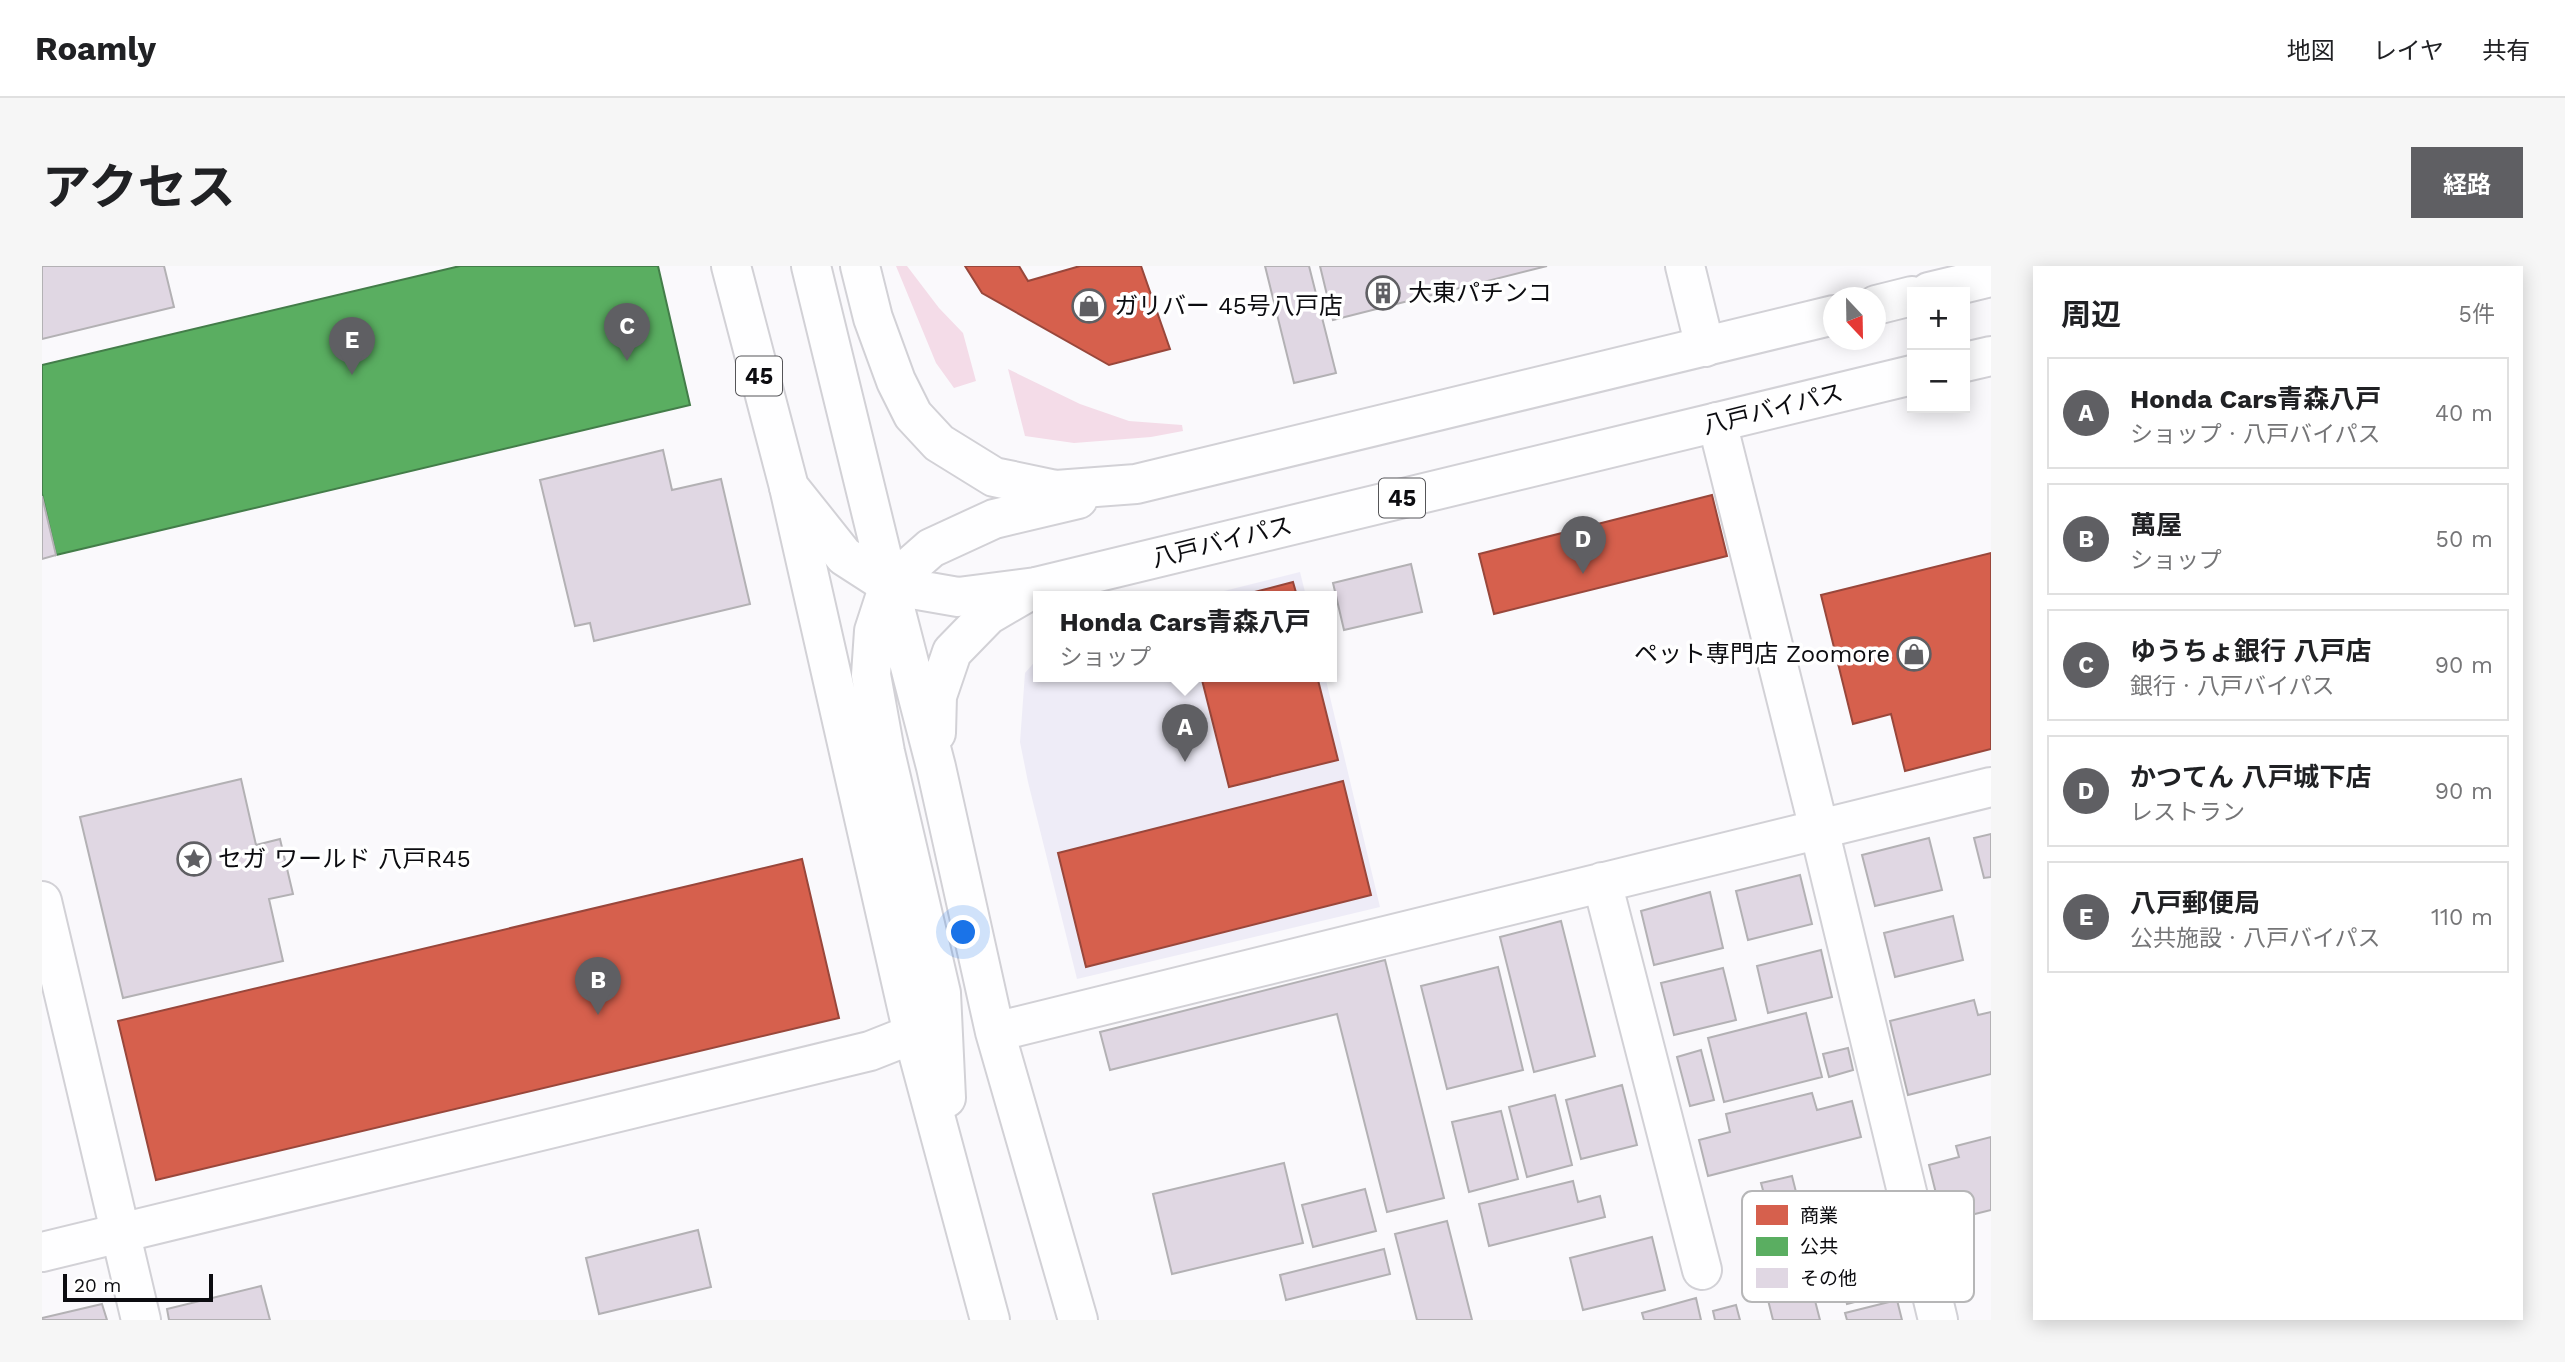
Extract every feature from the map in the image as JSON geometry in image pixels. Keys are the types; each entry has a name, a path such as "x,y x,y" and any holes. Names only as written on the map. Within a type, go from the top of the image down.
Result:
{"main road":[{"name":"八戸バイパス","path":"732,266 789,486 844,556 889,585 958,597 1036,587 1907,376"},
{"path":"811,266 936,766 995,1032 1078,1320"},
{"path":"860,266 873,318 897,381 913,415 939,443 994,477 1056,490 1136,484"},
{"path":"1685,266 1704,347"},
{"path":"1950,287 1991,277"},
{"path":"1886,302 1907,297"},
{"path":"950,1178 941,993 885,752 871,674 874,631 889,585 931,548 994,519 1823,318"},
{"path":"1970,361 1991,356"},
{"path":"1717,422 1907,1191"},
{"path":"789,486 913,1034 990,1320"},
{"path":"936,766 937,696 953,652 988,615 1036,587"},
{"path":"995,1032 1991,787"},
{"path":"1602,882 1702,1270"},
{"path":"42,901 141,1320"},
{"path":"42,1252 870,1051 913,1034"},
{"path":"1934,1302 1938,1320"}],"shaded area":[{"path":"896,266 907,266 939,308 963,333 976,381 954,388 936,363"},
{"path":"1008,369 1080,404 1129,421 1182,425 1183,431 1151,437 1074,443 1025,436"},
{"path":"1300,572 1305,591 1224,591"},
{"path":"1033,664 1033,682 1326,682 1380,907 1077,979 1020,742 1025,673"}],"building: 商業":[{"path":"965,266 1019,266 1028,281 1080,266 1141,266 1170,349 1109,365 982,293"},
{"path":"1712,495 1727,556 1494,614 1479,554"},
{"name":"ペット専門店 Zoomore","path":"1991,553 1991,749 1905,771 1891,714 1853,724 1821,595"},
{"path":"1293,582 1296,591 1258,591"},
{"path":"1203,682 1318,682 1338,760 1229,787"},
{"path":"1343,781 1371,895 1086,967 1058,853"},
{"path":"802,859 839,1018 156,1180 118,1021"}],"building: 公共":[{"path":"460,266 658,266 690,405 56,555 42,494 42,365"}],"building: その他":[{"path":"42,266 164,266 174,307 42,339"},
{"path":"1265,266 1309,266 1336,373 1294,383"},
{"name":"大東パチンコ","path":"1320,266 1547,266 1333,320"},
{"path":"663,450 672,490 721,479 750,604 594,641 590,623 575,626 540,480"},
{"path":"42,496 56,555 42,559"},
{"path":"1411,564 1422,612 1344,630 1333,583"},
{"path":"241,779 256,845 280,839 293,894 269,899 283,961 123,998 80,817"},
{"path":"1991,834 1991,877 1984,878 1974,838"},
{"path":"1929,838 1942,890 1875,906 1862,855"},
{"path":"1800,875 1812,924 1748,940 1736,891"},
{"path":"1710,892 1723,948 1654,965 1641,911"},
{"path":"1953,916 1963,960 1895,977 1884,933"},
{"path":"1561,921 1595,1056 1534,1072 1500,937"},
{"path":"1821,950 1832,997 1768,1013 1757,966"},
{"path":"1385,960 1444,1198 1387,1212 1337,1014 1110,1070 1100,1032"},
{"path":"1498,967 1523,1070 1447,1089 1421,986"},
{"path":"1723,968 1736,1020 1674,1035 1661,983"},
{"path":"1974,1000 1978,1015 1991,1012 1991,1074 1908,1095 1890,1021"},
{"path":"1806,1013 1822,1077 1724,1102 1708,1038"},
{"path":"1848,1048 1853,1070 1829,1077 1823,1054"},
{"path":"1701,1050 1714,1100 1690,1106 1677,1057"},
{"path":"1622,1085 1637,1145 1581,1159 1566,1100"},
{"path":"1812,1093 1817,1110 1852,1101 1861,1137 1708,1176 1699,1140 1730,1132 1726,1114"},
{"path":"1555,1095 1572,1165 1527,1177 1509,1107"},
{"path":"1501,1111 1518,1179 1469,1192 1452,1122"},
{"path":"1991,1137 1991,1210 1974,1214 1974,1191 1935,1191 1929,1165 1959,1157 1956,1146"},
{"path":"1284,1163 1303,1243 1172,1274 1153,1194"},
{"path":"1792,1176 1796,1191 1763,1191 1761,1183"},
{"path":"1573,1181 1578,1202 1600,1196 1605,1217 1489,1246 1479,1204"},
{"path":"1365,1189 1376,1231 1313,1247 1302,1205"},
{"path":"1447,1221 1472,1320 1417,1320 1395,1234"},
{"path":"698,1230 711,1287 599,1314 586,1258"},
{"path":"1652,1237 1665,1290 1583,1310 1570,1258"},
{"path":"1384,1249 1390,1274 1286,1300 1280,1275"},
{"path":"261,1286 270,1320 169,1320 167,1309"},
{"path":"1696,1298 1701,1320 1644,1320 1642,1313"},
{"path":"1768,1302 1815,1302 1820,1320 1773,1320"},
{"path":"1898,1302 1902,1320 1847,1320 1845,1313"},
{"path":"102,1304 107,1320 42,1320 42,1318"},
{"path":"1736,1305 1740,1320 1715,1320 1713,1311"}],"place":[{"name":"大東パチンコ","path":"1383,293"},
{"name":"ガリバー 45号八戸店","path":"1089,306"},
{"name":"ゆうちょ銀行 八戸店","path":"627,361"},
{"name":"八戸郵便局","path":"352,375"},
{"name":"かつてん 八戸城下店","path":"1583,574"},
{"name":"ペット専門店 Zoomore","path":"1914,654"},
{"name":"Honda Cars青森八戸","path":"1185,762"},
{"name":"セガ ワールド 八戸R45","path":"194,859"},
{"name":"萬屋","path":"598,1015"}]}
